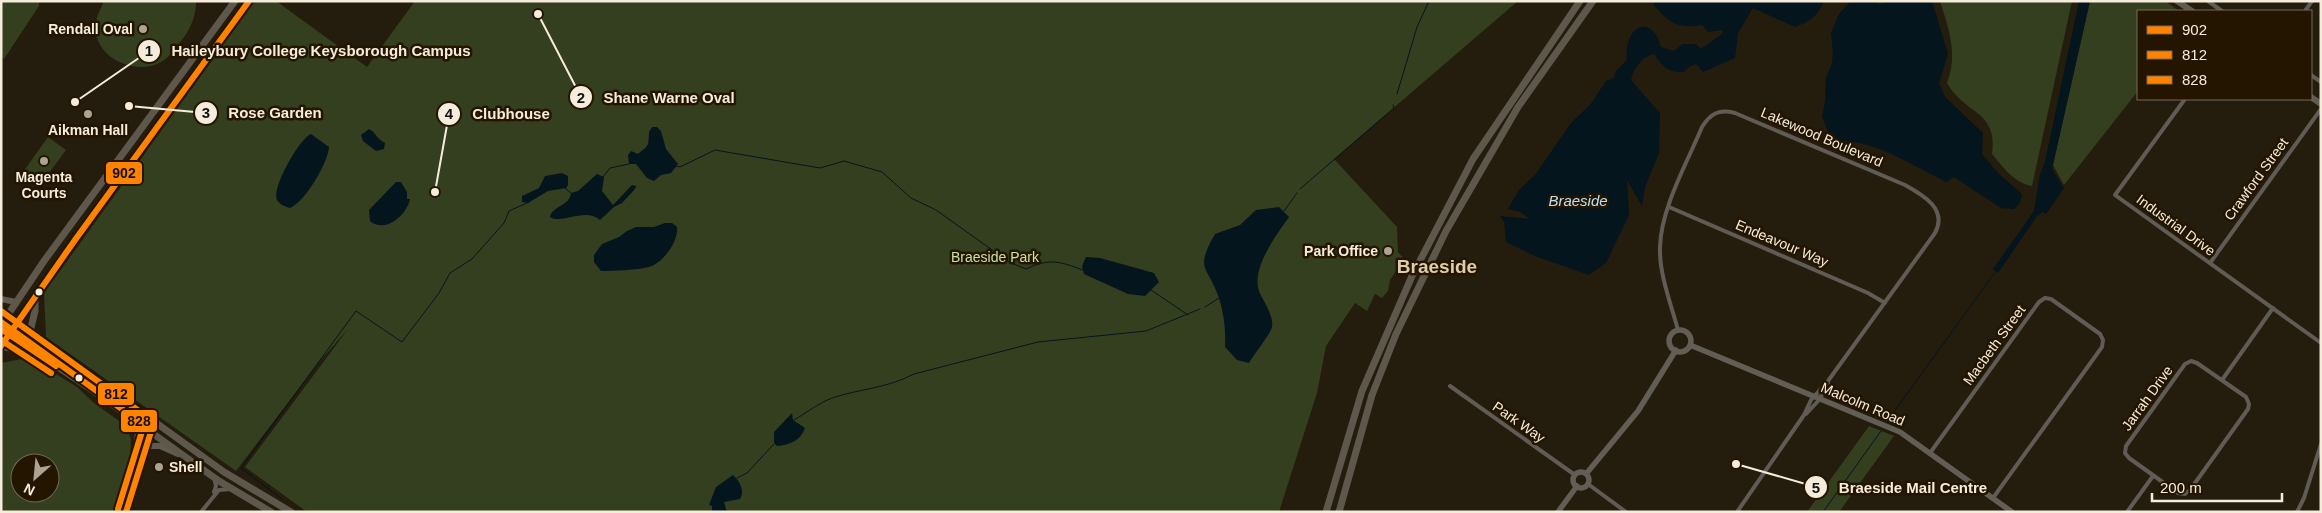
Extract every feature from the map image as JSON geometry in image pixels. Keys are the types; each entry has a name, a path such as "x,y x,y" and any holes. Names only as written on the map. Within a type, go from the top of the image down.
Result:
{"highway":[{"path":"1,325 4,313 16,302 235,1"},
{"path":"39,354 1,346 35,296 249,1"},
{"path":"1326,512 1359,400 1416,267 1473,159 1580,1"},
{"path":"1339,512 1357,442 1384,364 1446,231 1480,169 1518,107 1593,1"},
{"path":"30,332 36,311 35,296"},
{"path":"4,313 235,480 291,512"},
{"path":"1,329 139,423 214,477 271,512"}],"main road":[{"path":"2177,1 2190,10"},
{"path":"1,299 16,302"},
{"path":"119,512 134,462 152,420"},
{"path":"134,462 139,423"},
{"path":"126,512 147,446 149,430"},
{"path":"147,446 160,446 184,456"}],"street":[{"path":"2208,1 2221,10"},
{"name":"Industrial Drive","path":"2184,100 2115,195 2321,343"},
{"name":"Crawford Street","path":"2210,263 2321,109"},
{"name":"Lakewood Boulevard","path":"1678,330 1660,248 1662,225 1702,127 1708,117 1716,112 1725,110 1735,113 1905,184 1935,207 1940,215 1940,224 1816,398"},
{"name":"Endeavour Way","path":"1668,207 1868,292 1885,303"},
{"name":"Macbeth Street","path":"1930,453 2039,302 2045,298 2052,300 2092,328 2100,334 2103,340 2102,347 1993,498"},
{"path":"2222,380 2273,308"},
{"path":"1678,330 1684,331 1689,334 1690,345 1684,350 1676,350 1670,340 1672,334 1678,330"},
{"name":"Malcolm Road","path":"1690,345 1894,430 1930,453 2012,512"},
{"path":"1586,474 1634,417 1676,350"},
{"name":"Jarrah Drive","path":"2191,361 2197,362 2246,398 2249,404 2248,409 2185,494 2178,494 2153,476 2129,458 2126,453 2126,446 2185,364 2191,361"},
{"name":"Park Way","path":"1450,386 1575,475"},
{"path":"1738,512 1816,398"},
{"path":"2296,512 2304,498 2321,444"},
{"path":"1579,472 1586,474 1589,480 1588,484 1582,488 1577,486 1574,482 1575,475 1579,472"},
{"path":"2127,512 2153,476"},
{"path":"202,512 214,494 216,486 214,477"},
{"path":"1588,484 1626,512"},
{"path":"1558,512 1577,486"},
{"path":"214,494 221,489 232,489"}],"green space":[{"path":"1,1 39,1 39,6 4,59 1,57"},
{"name":"Rendall Oval","path":"104,1 196,1 194,17 190,26 173,52 161,62 139,67 127,65 116,60 107,54 100,45 96,35 96,23"},
{"name":"Braeside Park","path":"255,1 276,1 367,67 415,1 1518,1 1334,159 1397,227 1398,252 1404,259 1390,280 1388,291 1382,298 1375,294 1367,311 1355,303 1326,346 1317,393 1279,512 307,512 245,467 348,329 319,362 236,471 46,337 44,293"},
{"path":"1940,1 2072,1 2032,186 2014,178 1992,154 1993,140 1990,129 1985,121 1954,93 1947,83 1952,62 1952,52 1949,32"},
{"path":"2090,1 2165,1 2178,10 2137,10 2137,92 2064,185 2053,165"},
{"name":"Magenta Courts","path":"48,137 66,150 40,185 23,172"},
{"path":"22,359 43,366 77,387 94,403 126,426 131,439 130,457 114,512 1,512 1,363"},
{"path":"1869,426 1894,436 1839,512 1807,512"}],"water":[{"name":"Braeside","path":"1656,1 1824,1 1819,11 1812,18 1795,27 1753,8 1738,33 1735,58 1703,72 1696,64 1690,66 1684,72 1670,70 1663,66 1654,54 1649,55 1639,64 1631,80 1660,113 1659,153 1645,187 1642,206 1627,180 1629,215 1606,263 1589,275 1535,256 1506,242 1504,222 1500,216 1530,219 1520,212 1508,209 1519,190 1535,175 1571,123 1590,105 1606,81 1614,78 1616,71 1627,60 1629,39 1633,32 1645,27 1651,29 1657,36 1661,47 1674,51 1683,44 1696,44 1701,49 1722,34 1723,30 1708,32 1702,25 1686,26 1674,23 1664,16 1653,4"},
{"path":"1851,1 1876,1 1879,4 1890,1 1932,1 1948,54 1939,83 1945,97 1983,133 1982,154 1998,173 2022,194 2020,203 2014,209 2001,208 1954,177 1946,182 1907,161 1879,149 1851,142 1837,141 1828,132 1822,117 1826,78 1832,63 1831,33 1839,14"},
{"path":"2079,1 2090,1 2052,169 2064,188 2046,214 2043,212 2037,216 1998,273 1993,269 2034,211 2040,174 2045,162"},
{"path":"652,127 657,127 661,131 666,149 678,164 671,173 661,175 654,181 647,178 636,164 629,164 628,155 631,151 638,154 646,147"},
{"path":"369,129 385,143 384,149 376,151 363,141 361,135"},
{"path":"311,134 329,147 328,154 309,190 290,208 277,200 278,185 294,153 306,137"},
{"path":"562,173 568,176 566,188 548,191 528,203 522,202 522,196 539,188 545,176"},
{"path":"597,174 604,177 602,191 613,205 632,185 636,186 635,189 622,203 614,207 600,220 594,216 587,215 561,219 550,217 554,210 568,201 571,193 578,191"},
{"path":"396,182 401,182 407,192 407,199 410,199 405,211 388,224 376,224 370,221 369,210"},
{"path":"1279,207 1289,217 1266,252 1259,272 1258,282 1259,291 1268,308 1272,327 1249,363 1237,360 1225,347 1222,310 1215,287 1205,268 1205,255 1215,234 1240,225 1256,210"},
{"path":"665,223 672,223 677,227 677,233 669,251 654,265 638,269 601,271 594,262 594,255 602,244 636,227 654,227"},
{"path":"1086,257 1100,258 1154,273 1159,282 1145,296 1128,294 1084,274 1082,266"},
{"path":"792,413 793,420 805,428 801,436 794,441 777,446 774,443 774,432"},
{"path":"733,475 741,486 740,499 724,502 727,512 712,512 712,506 709,505 716,487"}],"waterway":[{"path":"1397,94 1417,27 1429,1"},
{"path":"1300,189 1394,108 1393,105"},
{"path":"676,166 680,167 715,150 820,168 844,161 882,172 911,198 936,210 1009,262 1026,269 1042,263 1054,262 1067,264 1083,270"},
{"path":"603,177 610,168 629,164"},
{"path":"565,188 571,193"},
{"path":"1284,211 1297,193"},
{"path":"282,499 241,468 356,311 402,342 439,293 450,273 472,259 504,223 509,211 529,202"},
{"path":"1888,420 1996,271"},
{"path":"1151,290 1188,315"},
{"path":"1205,307 1219,298"},
{"path":"794,420 832,398 884,385 914,374 1038,342 1146,331 1200,309"},
{"path":"1823,512 1881,431"},
{"path":"737,478 747,473 774,444"}],"transit line":[{"name":"902","path":"1,346 75,240 249,1"},
{"name":"812","path":"1,311 154,422 126,512"},
{"name":"828","path":"1,322 144,425 118,509"},
{"name":"812","path":"1,329 56,366"},
{"name":"828","path":"1,340 51,373"}],"place":[{"name":"Shane Warne Oval","path":"538,14"},
{"name":"Rendall Oval","path":"143,29"},
{"name":"Haileybury College Keysborough Campus","path":"75,102"},
{"name":"Rose Garden","path":"129,106"},
{"name":"Aikman Hall","path":"88,114"},
{"name":"Magenta Courts","path":"44,161"},
{"name":"Clubhouse","path":"435,192"},
{"name":"Park Office","path":"1388,251"},
{"name":"Braeside Mail Centre","path":"1736,464"},
{"name":"Shell","path":"159,467"}],"district":[{"name":"Braeside","path":"1437,266"}]}
